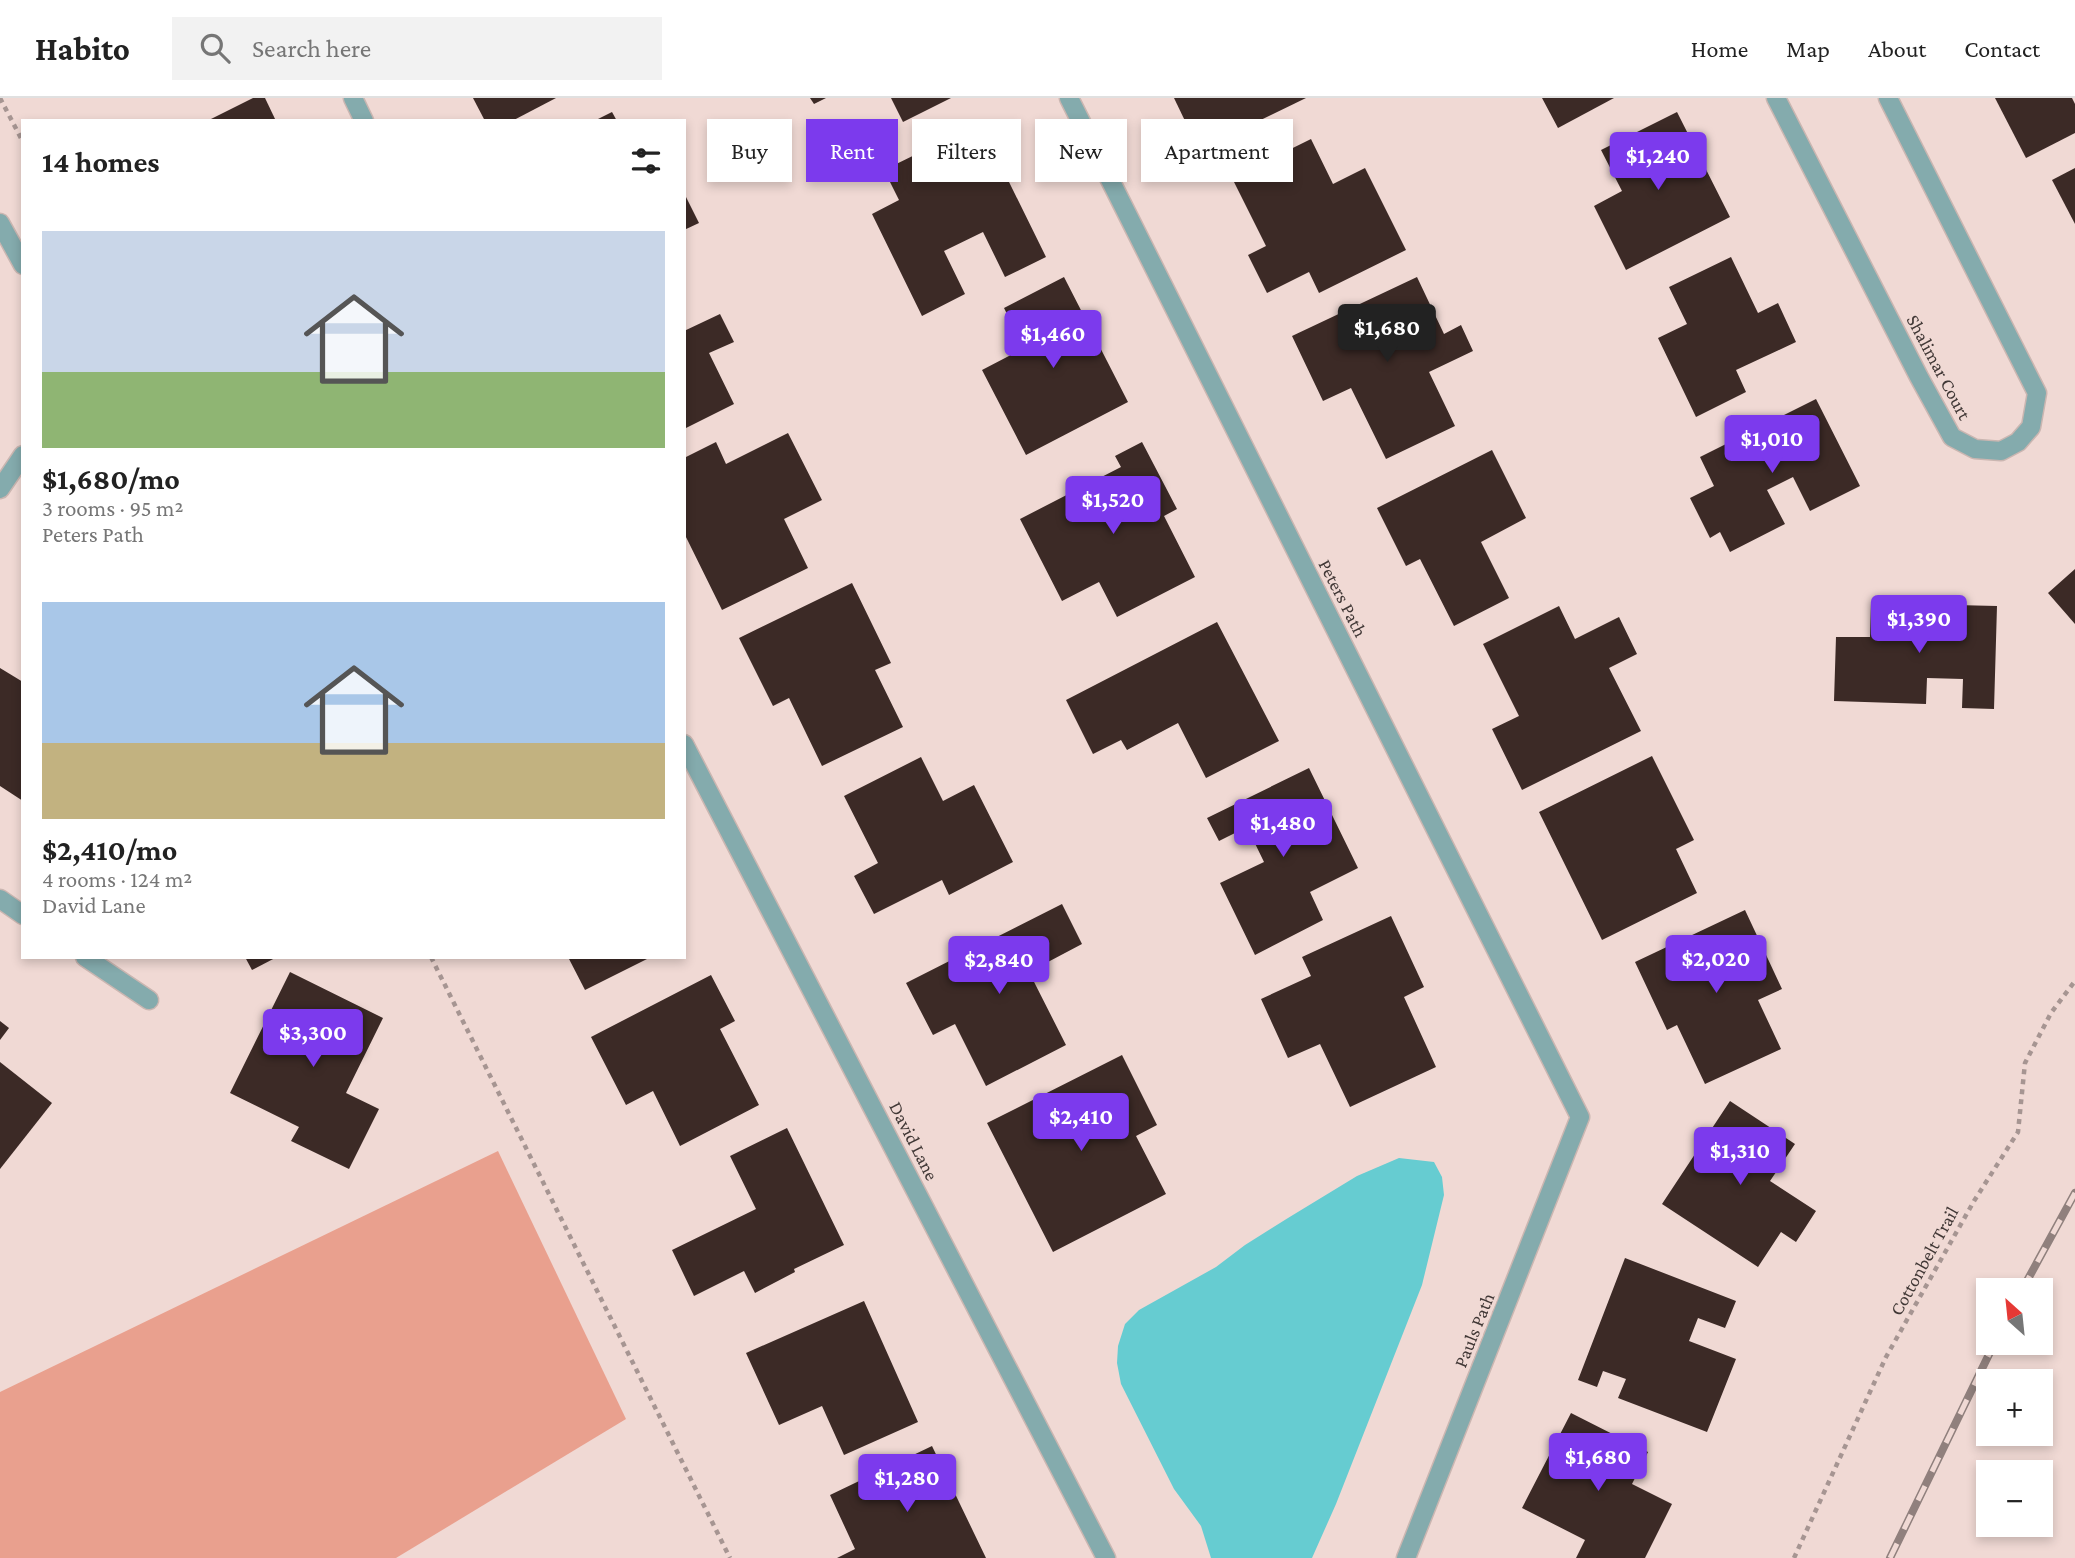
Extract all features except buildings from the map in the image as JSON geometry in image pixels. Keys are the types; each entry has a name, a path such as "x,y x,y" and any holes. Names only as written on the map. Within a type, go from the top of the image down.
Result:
{"street":[{"path":"353,98 363,119"},
{"name":"Peters Path","path":"1069,98 1580,1117"},
{"name":"Shalimar Court","path":"1776,98 1952,437 1975,449 2001,451 2018,442 2031,427 2036,393 1888,98"},
{"path":"0,223 21,261"},
{"path":"0,489 21,458"},
{"name":"David Lane","path":"686,748 1106,1558"},
{"path":"0,899 21,914"},
{"path":"88,959 149,1000"},
{"name":"Pauls Path","path":"1406,1558 1580,1117"}],"path":[{"path":"0,98 21,138"},
{"path":"432,959 730,1558"},
{"name":"Cottonbelt Trail","path":"1794,1558 1886,1357 1974,1201 2018,1132 2025,1063 2051,1013 2075,981"}],"shaded area":[{"path":"498,1151 626,1419 396,1558 0,1558 0,1392"}],"water":[{"path":"1399,1158 1434,1162 1442,1177 1444,1195 1422,1285 1312,1558 1211,1558 1201,1526 1174,1489 1121,1384 1117,1363 1118,1346 1125,1324 1139,1310 1216,1267 1245,1245 1357,1176"}],"railway":[{"path":"2029,1278 2075,1193"},
{"path":"1890,1558 1989,1355"}]}
